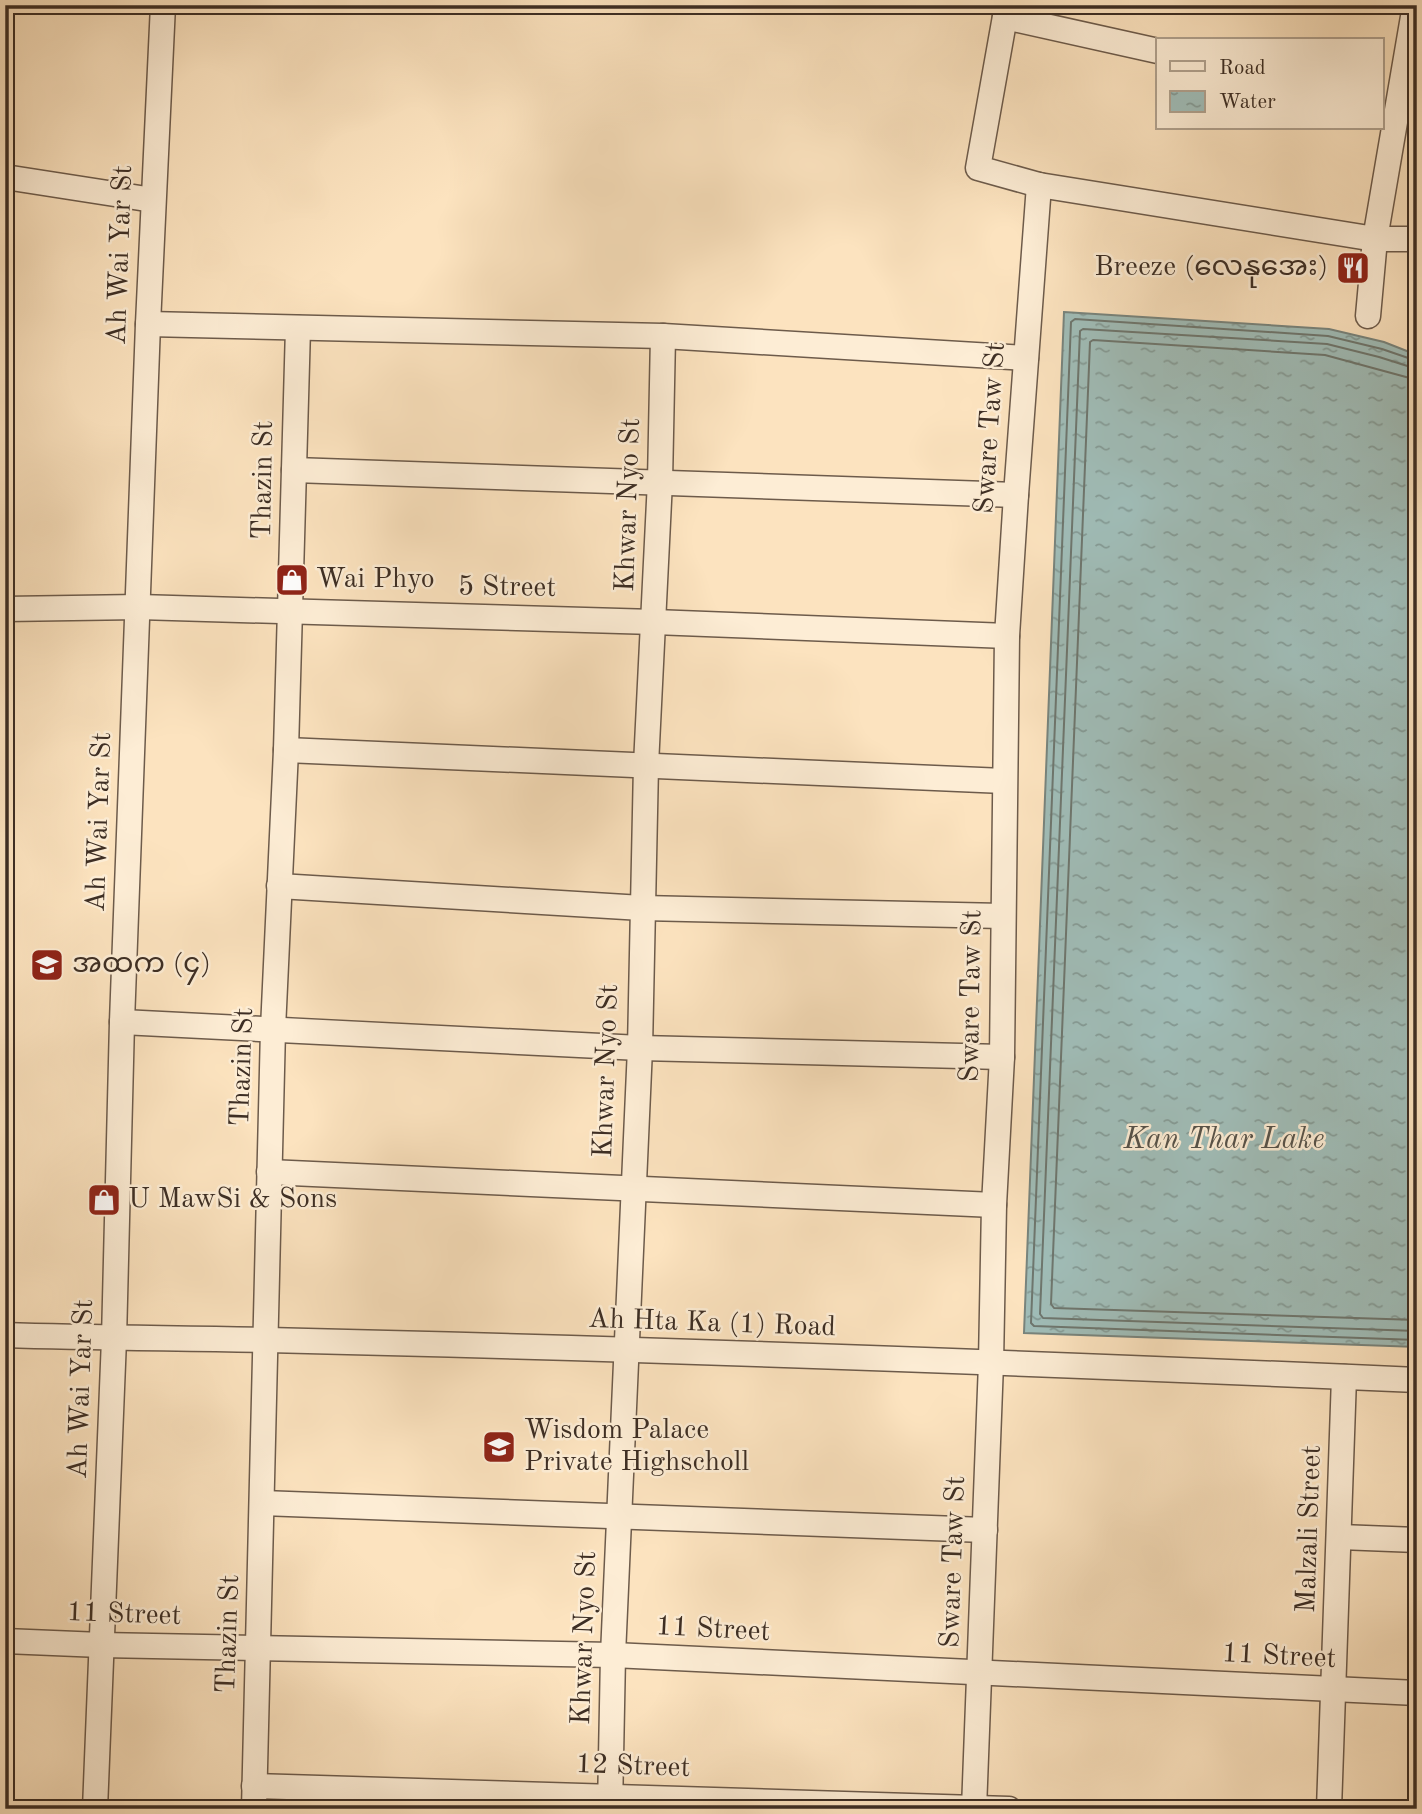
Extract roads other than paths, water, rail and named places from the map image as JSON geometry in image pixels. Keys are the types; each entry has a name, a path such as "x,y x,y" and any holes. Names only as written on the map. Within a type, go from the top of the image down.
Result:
{"street":[{"name":"Ah Wai Yar St","path":"95,1809 114,1339 122,1022 148,324 163,5"},
{"path":"1368,316 1375,239 1415,5"},
{"path":"1156,50 1006,11 978,168 1039,185 1375,239 1417,239"},
{"path":"5,177 153,200"},
{"name":"Sware Taw St","path":"974,1808 991,1363 994,1205 1002,1057 1007,636 1039,185"},
{"path":"148,324 663,336 1026,358"},
{"name":"Thazin St","path":"254,1798 274,1029 286,750 298,328"},
{"name":"Khwar Nyo St","path":"610,1802 613,1655 640,1048 646,765 660,481 663,336"},
{"path":"294,470 1016,495"},
{"name":"5 Street","path":"5,609 139,607 654,622 1007,636"},
{"path":"286,750 1004,781"},
{"path":"279,886 642,908 1003,916"},
{"path":"122,1022 640,1048 1002,1057"},
{"path":"270,1172 994,1205"},
{"name":"Ah Hta Ka (1) Road","path":"5,1335 626,1351 1417,1380"},
{"name":"Malzali Street","path":"1329,1809 1344,1377"},
{"path":"262,1503 985,1530"},
{"path":"1339,1537 1417,1540"},
{"name":"11 Street","path":"5,1641 613,1655 1417,1693"},
{"name":"12 Street","path":"254,1798 1009,1809"}],"water":[{"name":"Kan Thar Lake","path":"1064,312 1329,329 1384,342 1417,355 1417,1347 1024,1333"}],"place":[{"name":"Breeze (လေနုအေး)","path":"1353,268"},
{"name":"Wai Phyo","path":"292,580"},
{"name":"အထက (၄)","path":"47,965"},
{"name":"U MawSi & Sons","path":"104,1200"},
{"name":"Wisdom Palace Private Highscholl","path":"499,1447"}]}
